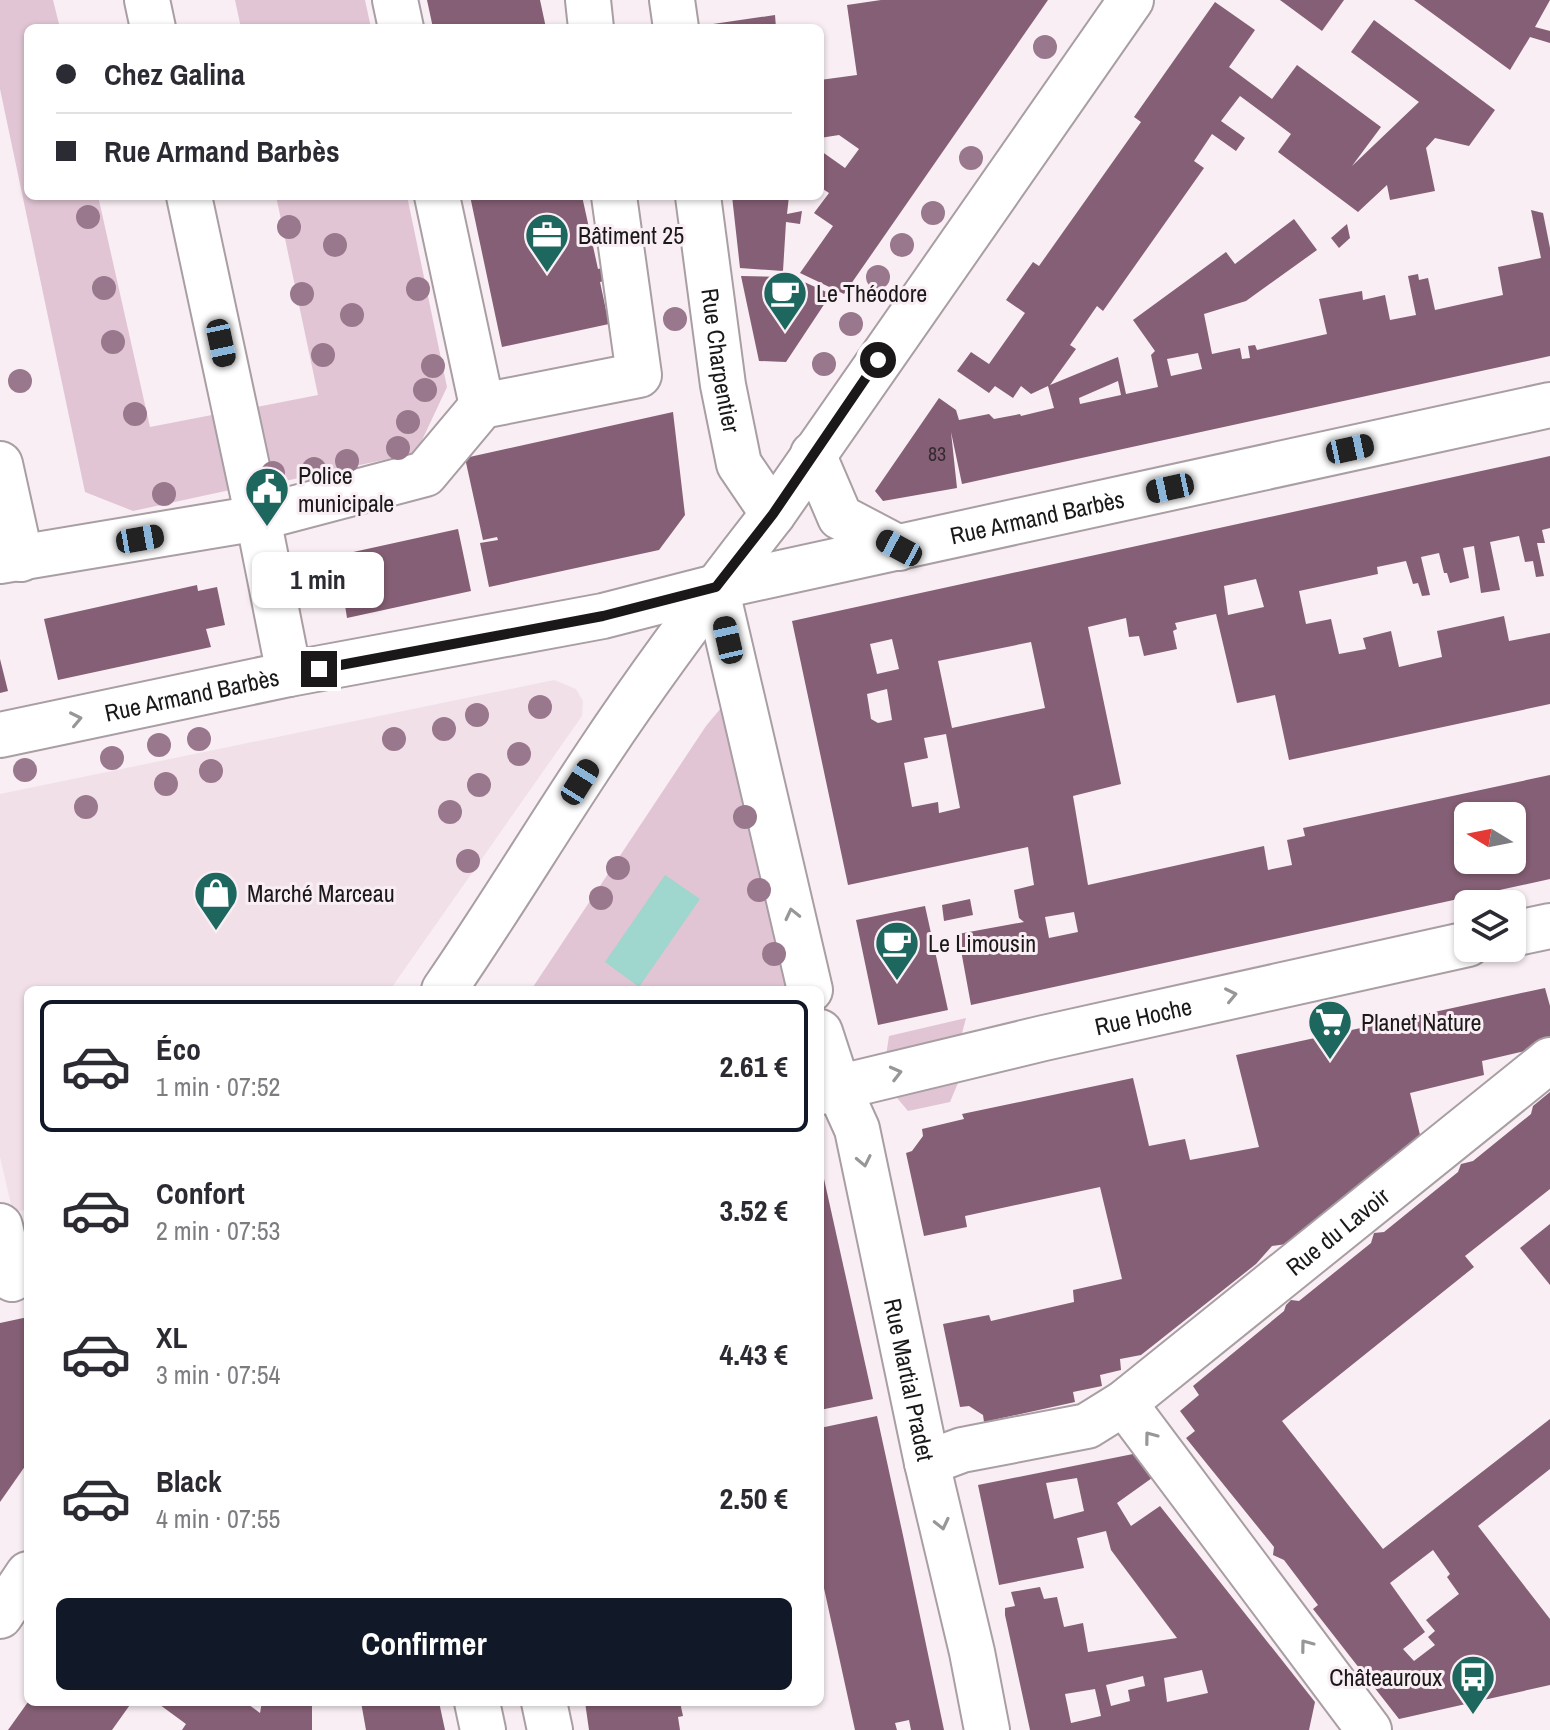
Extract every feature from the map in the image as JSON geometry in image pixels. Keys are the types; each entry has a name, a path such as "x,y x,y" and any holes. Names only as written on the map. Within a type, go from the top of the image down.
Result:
{"street":[{"path":"147,0 152,24"},
{"path":"395,0 400,24"},
{"path":"588,0 591,24"},
{"path":"672,0 675,24"},
{"path":"447,986 505,901 609,737 716,587 773,514 1131,0"},
{"path":"190,200 289,674"},
{"path":"438,200 482,406"},
{"path":"0,464 11,560 258,518 425,474 482,406 639,375 615,200"},
{"name":"Rue Charpentier","path":"699,200 723,385 739,464 773,514"},
{"name":"Rue Armand Barbès","path":"0,735 289,674 603,616 716,587 1550,405"},
{"path":"813,454 840,517 899,548"},
{"path":"716,587 809,986"},
{"path":"1526,931 1550,926"},
{"name":"Rue Hoche","path":"829,1090 1088,1027 1454,947"},
{"name":"Rue Martial Pradet","path":"824,1058 829,1090 857,1129 987,1730"},
{"name":"Rue du Lavoir","path":"927,1463 962,1450 1087,1426 1124,1403 1550,1060"},
{"path":"0,1226 13,1279"},
{"path":"1124,1403 1369,1730"},
{"path":"0,1616 24,1580"},
{"path":"478,1706 483,1730"},
{"path":"545,1706 550,1730"}],"shaded area":[{"path":"0,0 53,0 59,24 24,24 24,200 99,200 150,427 217,414 230,490 133,511 85,492 0,89"},
{"path":"235,0 365,0 370,24 240,24"},
{"path":"277,200 408,200 447,387 416,453 271,484 252,408 318,395"},
{"name":"Marché Marceau","path":"554,680 576,689 583,701 582,716 393,986 24,986 24,1210 13,1213 0,1157 0,794"},
{"path":"726,702 793,986 534,986 706,726"},
{"path":"665,875 700,899 640,986 605,962"},
{"path":"966,1018 961,1037 886,1056 889,1036"},
{"path":"965,1066 950,1102 908,1111 888,1087"}],"building":[{"path":"427,0 540,0 545,24 432,24"},
{"path":"881,0 1048,0 844,294 800,273 833,226 814,213 829,193 824,190 824,153 845,168 859,149 839,135 824,137 824,79 857,75 847,5"},
{"path":"1280,0 1344,0 1322,31"},
{"path":"1414,0 1550,0 1535,27 1550,31 1550,43 1530,37 1510,70"},
{"path":"1215,2 1255,30 1229,67 1272,99 1297,65 1381,127 1352,166 1419,102 1351,52 1374,20 1495,110 1469,146 1435,138 1426,148 1435,191 1390,200 1387,185 1358,212 1278,152 1291,134 1240,96 1221,121 1245,138 1236,151 1212,134 1194,161 1204,168 1103,311 1097,306 1070,345 1076,349 1050,385 1118,357 1126,394 1158,387 1151,355 1155,351 1133,320 1226,252 1235,264 1294,219 1317,250 1246,301 1204,314 1212,354 1240,348 1242,359 1250,358 1248,346 1255,345 1257,350 1327,334 1319,299 1362,291 1363,300 1385,295 1390,320 1416,315 1408,276 1418,274 1419,280 1428,278 1435,310 1503,295 1498,267 1541,258 1531,210 1543,213 1550,248 1550,356 962,484 951,432 957,488 883,501 875,491 939,398 956,410 959,420 989,414 994,419 1021,416 1054,408 1048,386 1031,394 1021,386 1013,398 995,386 989,393 957,371 971,352 989,364 1025,313 1006,300 1033,262 1039,266 1141,122 1134,117","holes":["1198,353 1202,369 1171,376 1167,359","1118,381 1121,395 1080,404 1079,398"]},
{"path":"775,15 776,24 713,24"},
{"name":"Bâtiment 25","path":"471,200 583,200 598,269 605,267 608,280 600,282 609,324 502,347"},
{"path":"732,200 789,200 787,214 802,211 800,224 786,222 783,271 740,268"},
{"path":"1347,224 1350,238 1339,248 1331,238"},
{"path":"741,276 793,277 831,294 786,362 759,361"},
{"path":"673,412 685,515 659,550 489,587 480,543 498,540 497,537 483,540 465,458"},
{"path":"1550,456 1550,528 1542,530 1545,543 1537,543 1544,576 1536,577 1533,561 1525,562 1519,536 1490,542 1500,590 1481,593 1474,546 1463,548 1469,578 1450,583 1439,553 1421,557 1430,595 1422,596 1418,583 1413,584 1406,561 1377,567 1378,574 1299,591 1306,624 1331,619 1339,654 1366,649 1363,638 1391,631 1399,667 1442,657 1437,631 1504,616 1509,641 1550,633 1550,704 1289,760 1275,695 1237,703 1216,614 1175,623 1177,629 1173,631 1177,649 1144,656 1139,636 1129,637 1126,618 1088,627 1121,784 1073,796 1088,885 1264,846 1268,870 1292,865 1287,840 1305,836 1303,828 1550,775 1550,879 1499,890 1454,890 1454,900 971,1005 958,934 1024,922 1019,918 1014,890 1034,885 1028,847 848,885 792,621","holes":["1256,579 1264,607 1228,615 1224,586","892,639 899,669 877,674 870,644","1031,642 1045,708 952,728 938,661","887,689 892,720 878,723 871,719 867,694","946,734 960,808 939,813 938,802 912,807 904,763 928,758 924,738","1074,912 1078,932 1049,938 1045,917"]},
{"path":"458,529 471,591 347,618 344,599 325,602 320,578 338,574 335,556"},
{"path":"197,585 198,591 217,587 225,625 206,629 211,647 58,680 44,619"},
{"path":"0,659 8,691 0,693"},
{"path":"970,899 973,915 944,921 942,905"},
{"path":"925,906 948,1010 878,1025 856,920"},
{"path":"1545,988 1550,1006 1550,1045 1482,1061 1484,1075 1410,1093 1421,1139 1287,1244 1272,1246 1256,1264 1141,1355 1120,1359 1121,1370 1100,1375 1102,1386 1073,1392 1075,1402 984,1422 983,1415 969,1406 960,1407 943,1324 989,1315 991,1321 1074,1302 1073,1290 1122,1279 1100,1187 965,1216 967,1227 924,1236 906,1153 912,1151 923,1136 922,1129 964,1119 962,1114 1133,1078 1149,1146 1185,1139 1190,1160 1259,1147 1236,1055"},
{"path":"1550,1092 1550,1189 1465,1256 1474,1267 1282,1421 1383,1549 1550,1419 1550,1469 1478,1526 1550,1619 1550,1685 1399,1719 1313,1609 1318,1605 1284,1560 1273,1555 1274,1547 1186,1438 1195,1431 1180,1411 1199,1395 1193,1386 1284,1311 1291,1300 1299,1301 1371,1243 1374,1233 1384,1232 1458,1172 1461,1164 1473,1161 1531,1114 1533,1106","holes":["1433,1550 1450,1574 1447,1577 1459,1594 1426,1620 1435,1631 1428,1637 1435,1645 1414,1661 1403,1649 1425,1632 1390,1583"]},
{"path":"824,1179 873,1399 824,1409"},
{"path":"1550,1224 1550,1285 1520,1248"},
{"path":"24,1318 24,1468 0,1502 0,1323"},
{"path":"877,1416 944,1730 911,1730 909,1720 895,1723 897,1730 855,1730 824,1588 824,1427"},
{"path":"1138,1453 1152,1478 1117,1503 1131,1526 1160,1506 1315,1702 1309,1730 1030,1730 1005,1615 1005,1608 1015,1606 1011,1592 1040,1587 1044,1599 1057,1597 1064,1627 1083,1623 1088,1652 1177,1638 1111,1550 1106,1531 1077,1538 1084,1568 999,1585 978,1485","holes":["1077,1478 1084,1511 1054,1519 1046,1483","1202,1670 1208,1693 1167,1702 1164,1678","1143,1676 1145,1686 1128,1690 1130,1701 1111,1706 1106,1685","1095,1689 1101,1716 1071,1723 1065,1694"]},
{"path":"25,1706 129,1706 112,1730 8,1730"},
{"path":"161,1706 250,1706 260,1713 261,1706 312,1706 312,1730 182,1730 186,1724"},
{"path":"362,1706 440,1706 445,1730 366,1730"},
{"path":"586,1706 681,1706 683,1716 678,1717 680,1730 589,1730"}],"place":[{"name":"Bâtiment 25","path":"547,274"},
{"name":"Le Théodore","path":"785,332"},
{"name":"Police municipale","path":"267,528"},
{"name":"Marché Marceau","path":"216,932"},
{"name":"Le Limousin","path":"897,982"},
{"name":"Planet Nature","path":"1330,1061"},
{"name":"Châteauroux","path":"1473,1716"}],"route":[{"path":"319,669 603,616 716,587 773,514 878,360"}]}
